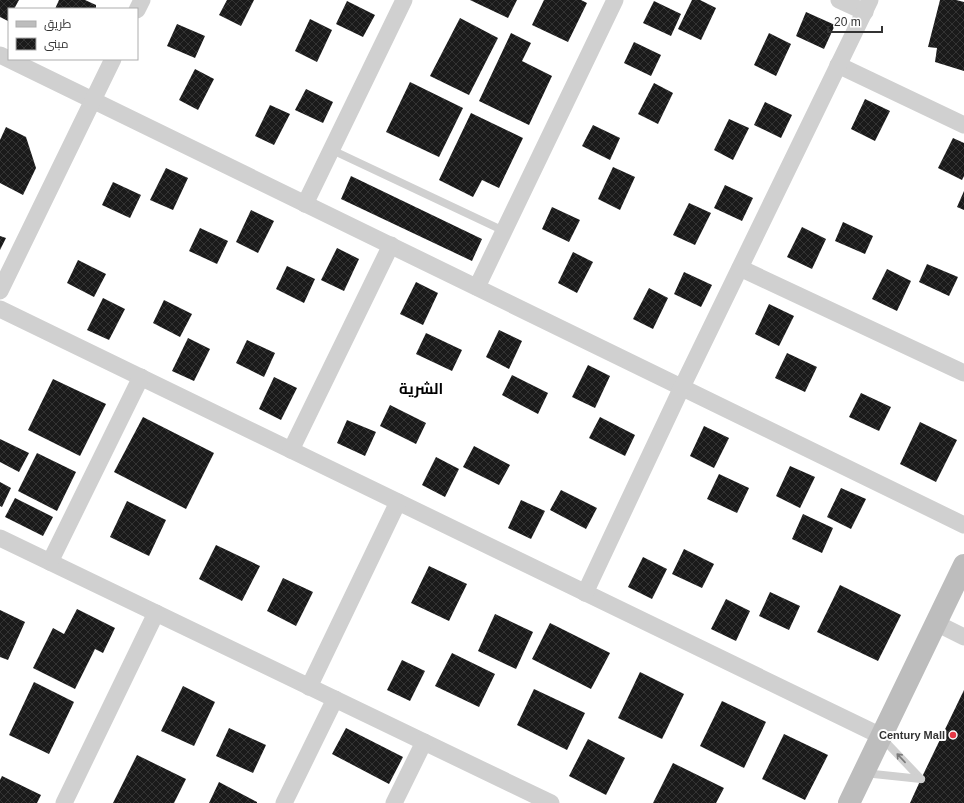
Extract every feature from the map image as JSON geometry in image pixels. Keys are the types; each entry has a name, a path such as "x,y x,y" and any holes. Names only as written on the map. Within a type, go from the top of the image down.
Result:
{"street":[{"path":"305,204 404,0"},
{"path":"477,287 615,0"},
{"path":"585,593 682,387 867,6 839,0"},
{"path":"10,60 964,525"},
{"path":"0,291 113,60"},
{"path":"838,65 964,125"},
{"path":"291,450 391,246"},
{"path":"740,268 964,372"},
{"path":"0,309 881,736"},
{"path":"50,562 141,377"},
{"path":"309,687 398,502"},
{"path":"0,538 551,803"},
{"path":"849,803 964,565"},
{"path":"64,803 156,613"},
{"path":"936,623 964,637"},
{"path":"284,803 334,699"},
{"path":"394,803 424,742"}],"lane":[{"path":"332,150 504,231"},
{"path":"863,773 921,779 881,736"}],"building":[{"path":"0,0 19,0 15,8 8,8 8,21 0,17"},
{"path":"59,0 85,0 96,5 96,8 55,8"},
{"path":"227,0 254,0 241,26 219,15"},
{"path":"470,0 517,0 508,18"},
{"path":"544,0 581,0 587,3 568,42 532,25"},
{"path":"692,0 700,0 716,8 701,40 678,29"},
{"path":"940,0 956,0 964,2 964,71 935,62 937,48 928,47"},
{"path":"347,1 375,15 363,37 336,24"},
{"path":"654,1 681,14 671,36 643,23"},
{"path":"806,12 835,25 824,49 796,36"},
{"path":"460,18 498,38 469,95 430,76"},
{"path":"310,19 332,30 317,62 295,51"},
{"path":"177,24 205,36 195,58 167,46"},
{"path":"511,33 531,43 522,61 552,76 529,125 479,101"},
{"path":"769,33 791,44 776,76 754,65"},
{"path":"634,42 661,55 651,76 624,63"},
{"path":"195,69 214,79 198,110 179,100"},
{"path":"410,82 463,108 439,157 386,132"},
{"path":"654,83 673,93 658,124 638,114"},
{"path":"306,89 333,102 323,123 295,110"},
{"path":"865,99 890,111 875,141 851,129"},
{"path":"765,102 792,115 781,138 754,125"},
{"path":"270,105 290,114 274,145 255,136"},
{"path":"471,113 523,138 499,188 482,180 473,197 439,180"},
{"path":"729,119 749,128 733,160 714,150"},
{"path":"593,125 620,138 610,160 582,146"},
{"path":"6,127 26,137 36,168 23,195 0,183 0,140"},
{"path":"953,138 964,143 964,176 962,180 938,168"},
{"path":"613,167 635,177 620,210 598,199"},
{"path":"166,168 188,178 173,210 150,200"},
{"path":"351,176 482,239 472,261 341,199"},
{"path":"113,182 141,195 130,218 102,205"},
{"path":"725,185 753,198 742,221 714,208"},
{"path":"964,191 964,210 957,207"},
{"path":"689,203 711,213 695,245 673,235"},
{"path":"552,207 580,220 569,242 542,229"},
{"path":"251,210 274,221 258,253 236,242"},
{"path":"843,222 873,236 865,254 835,241"},
{"path":"802,227 826,239 812,269 787,257"},
{"path":"200,228 228,241 217,264 189,251"},
{"path":"0,236 6,238 0,250"},
{"path":"337,248 359,259 344,291 321,280"},
{"path":"573,252 593,262 577,293 558,283"},
{"path":"78,260 106,274 94,297 67,283"},
{"path":"927,264 958,277 949,296 919,282"},
{"path":"287,266 315,279 304,303 276,289"},
{"path":"887,269 911,281 897,311 872,299"},
{"path":"684,272 712,285 701,307 674,294"},
{"path":"416,282 438,293 423,325 400,314"},
{"path":"649,288 668,298 653,329 633,319"},
{"path":"103,298 125,309 109,340 87,330"},
{"path":"164,300 192,314 180,337 153,323"},
{"path":"769,304 794,316 779,346 755,334"},
{"path":"499,330 522,341 509,369 486,357"},
{"path":"426,333 462,350 452,371 416,354"},
{"path":"188,338 210,349 194,381 172,371"},
{"path":"247,340 275,353 264,377 236,363"},
{"path":"787,353 817,367 805,392 775,378"},
{"path":"588,365 610,376 595,408 572,397"},
{"path":"512,375 548,393 538,414 502,395"},
{"path":"274,377 297,388 281,420 259,409"},
{"path":"53,379 106,404 80,456 28,430"},
{"path":"861,393 891,407 879,431 849,417"},
{"path":"390,405 426,423 416,444 380,426"},
{"path":"143,417 214,453 186,509 114,472"},
{"path":"600,417 635,435 625,456 589,438"},
{"path":"347,420 376,432 365,456 337,443"},
{"path":"920,422 957,440 936,482 900,464"},
{"path":"704,426 729,438 714,468 690,456"},
{"path":"0,439 29,453 19,472 0,462"},
{"path":"474,446 510,465 499,485 463,467"},
{"path":"37,453 76,472 57,511 18,491"},
{"path":"436,457 459,469 445,497 422,485"},
{"path":"790,466 815,477 800,508 776,496"},
{"path":"719,474 749,488 737,513 707,499"},
{"path":"0,482 11,488 2,507 0,506"},
{"path":"841,488 866,499 851,529 827,517"},
{"path":"561,490 597,508 586,529 550,510"},
{"path":"15,498 53,517 43,536 5,517"},
{"path":"521,500 545,511 531,539 508,528"},
{"path":"127,501 166,520 149,556 110,537"},
{"path":"803,514 833,528 822,553 792,539"},
{"path":"216,545 260,566 242,601 199,579"},
{"path":"684,549 714,564 702,588 672,574"},
{"path":"643,557 667,569 652,599 628,587"},
{"path":"429,566 467,584 449,621 411,603"},
{"path":"283,578 313,592 296,626 267,611"},
{"path":"840,585 901,615 878,661 817,632"},
{"path":"770,592 800,606 789,630 759,616"},
{"path":"726,599 750,611 736,641 711,629"},
{"path":"77,609 115,628 103,653 95,649 75,689 33,668 53,628 64,634"},
{"path":"0,610 25,622 8,660 0,657"},
{"path":"495,614 533,632 516,669 478,651"},
{"path":"550,623 610,653 591,689 532,659"},
{"path":"452,653 495,674 479,707 435,686"},
{"path":"402,660 425,671 410,701 387,690"},
{"path":"640,672 684,694 662,739 618,718"},
{"path":"34,682 74,702 49,754 9,735"},
{"path":"183,686 215,702 194,746 161,731"},
{"path":"534,689 585,713 567,750 517,725"},
{"name":"Century Mall","path":"964,690 964,803 910,803 921,779"},
{"path":"722,701 766,722 744,768 700,746"},
{"path":"229,728 266,745 253,773 216,756"},
{"path":"346,728 403,757 389,784 332,754"},
{"path":"784,734 828,755 805,800 762,779"},
{"path":"588,739 625,758 606,795 569,776"},
{"path":"137,755 186,779 174,803 113,803"},
{"path":"673,763 724,788 716,803 653,803"},
{"path":"2,776 41,795 37,803 0,803 0,780"},
{"path":"219,782 257,802 257,803 209,803"}],"place":[{"name":"Century Mall","path":"953,735"}],"district":[{"name":"الشرية","path":"421,388"}]}
